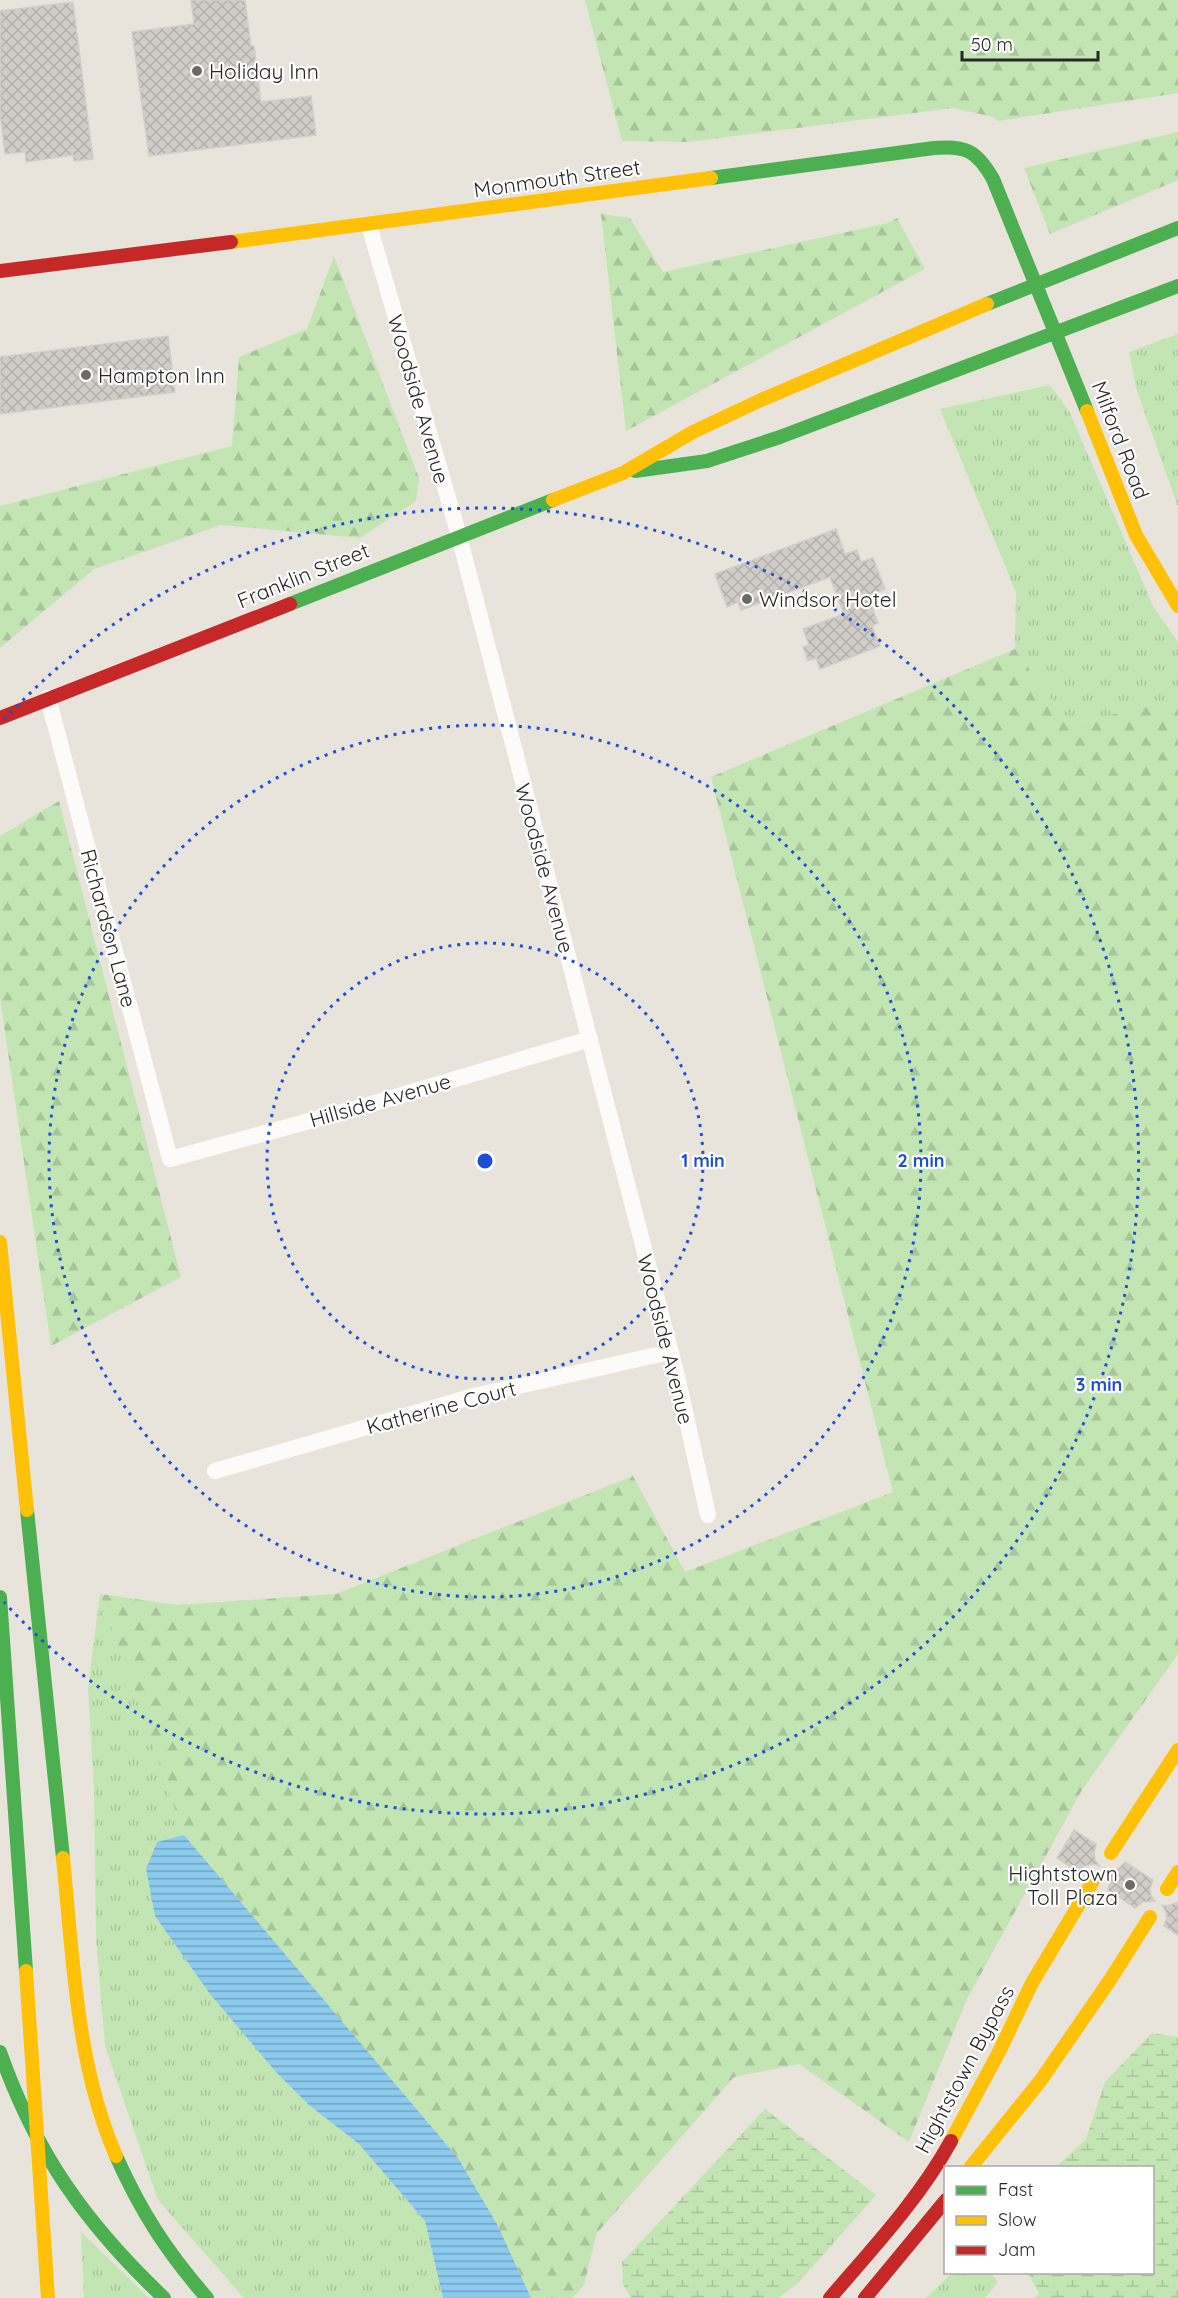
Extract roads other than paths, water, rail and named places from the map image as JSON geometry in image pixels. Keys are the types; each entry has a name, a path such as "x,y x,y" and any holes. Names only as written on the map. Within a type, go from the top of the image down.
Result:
{"main road":[{"name":"Monmouth Street","path":"0,271 369,225 950,147 969,150 984,162 1036,283"},
{"path":"622,473 693,432 761,400 1036,283 1178,228"},
{"name":"Milford Road","path":"1036,283 1136,535 1178,606"},
{"path":"622,473 707,461 790,433 1178,286"},
{"name":"Franklin Street","path":"0,718 622,473"},
{"path":"0,1242 74,1970 85,2053 101,2117 125,2178 174,2260 207,2298"},
{"path":"0,1597 48,2298"},
{"path":"1111,1853 1178,1750"},
{"path":"1167,1889 1178,1872"},
{"name":"Hightstown Bypass","path":"858,2267 904,2212 941,2159 989,2073 1032,1983 1093,1881"},
{"path":"989,2166 1041,2080 1150,1917"},
{"path":"0,2052 14,2091 46,2157 107,2241 164,2298"},
{"path":"972,2166 1041,2080"},
{"path":"865,2298 919,2235 944,2201"},
{"path":"822,2298 858,2267"},
{"path":"830,2298 858,2267"}],"street":[{"name":"Woodside Avenue","path":"369,225 459,536 670,1352 708,1515"},
{"name":"Richardson Lane","path":"48,698 170,1159"},
{"name":"Hillside Avenue","path":"170,1159 368,1105 590,1039"},
{"name":"Katherine Court","path":"214,1471 474,1396 670,1352"}],"water":[{"path":"184,1835 458,2158 497,2224 531,2298 443,2298 425,2221 359,2144 309,2105 276,2072 210,1994 155,1916 146,1869 157,1842"}],"place":[{"name":"Holiday Inn","path":"197,71"},
{"name":"Hampton Inn","path":"86,375"},
{"name":"Windsor Hotel","path":"747,599"},
{"name":"Hightstown Toll Plaza","path":"1130,1885"}]}
